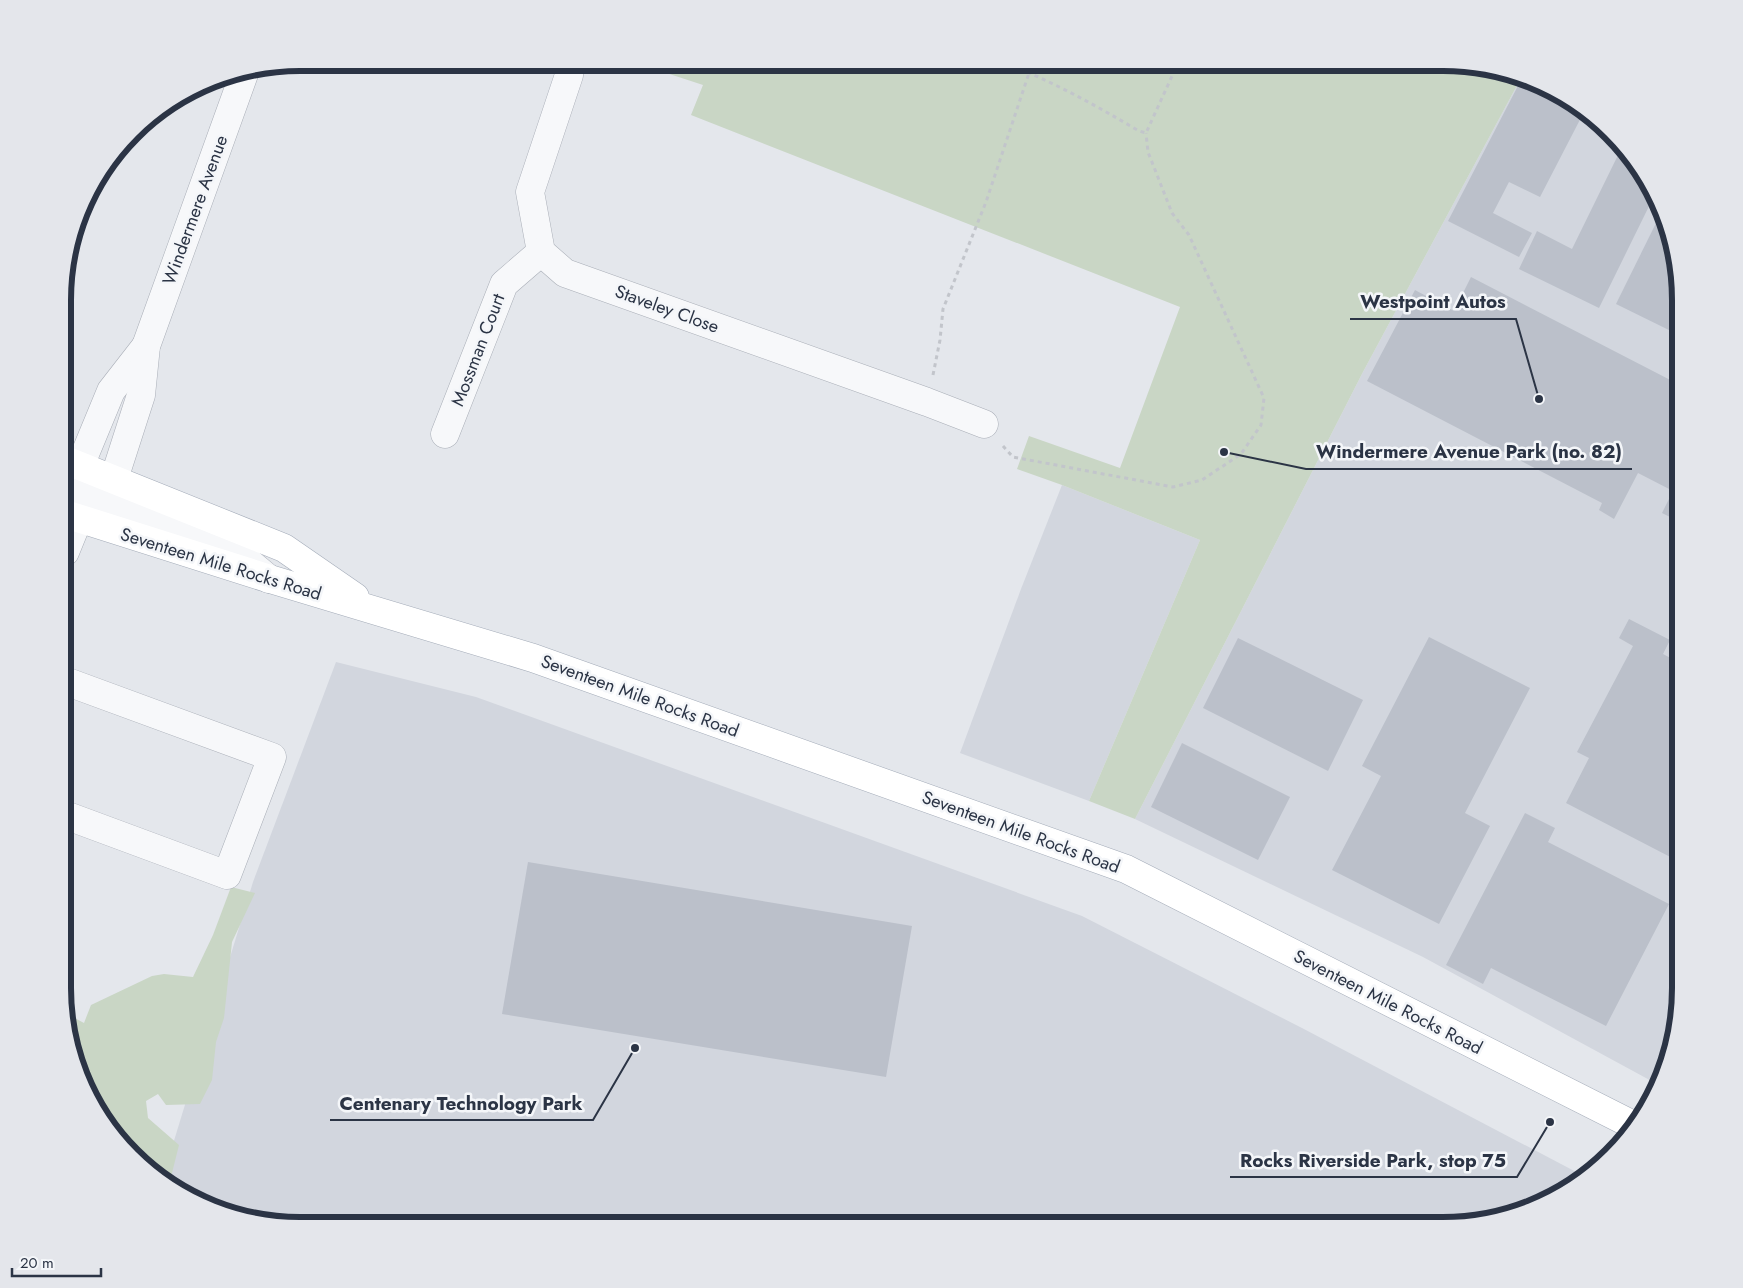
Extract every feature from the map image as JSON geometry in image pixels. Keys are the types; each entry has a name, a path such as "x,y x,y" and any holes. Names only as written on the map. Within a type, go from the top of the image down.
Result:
{"main road":[{"name":"Seventeen Mile Rocks Road","path":"72,463 284,548 377,612"},
{"name":"Seventeen Mile Rocks Road","path":"77,510 270,579 533,658 1126,869 1628,1122"}],"street":[{"path":"541,252 530,192 569,71"},
{"name":"Windermere Avenue","path":"146,346 242,79"},
{"name":"Staveley Close","path":"541,252 565,273 984,424"},
{"name":"Mossman Court","path":"445,434 504,284 541,252"},
{"path":"71,529 77,510 72,463 111,391 146,346"},
{"path":"77,510 114,479 142,395 146,346"},
{"path":"71,684 272,757 227,875 71,818"}],"path":[{"path":"984,424 1013,457 1173,487 1202,480 1241,454 1261,425 1264,398 1189,236 1172,212 1148,152 1146,133 1174,71"},
{"path":"927,402 940,340 943,309 986,202 1029,72 1092,103 1138,131 1146,133"}],"shaded area":[{"path":"1518,84 1544,95 1570,110 1605,138 1633,173 1648,199 1660,227 1670,270 1672,300 1672,988 1670,1018 1664,1047 1651,1081 1423,957 1135,819 1363,372"},
{"path":"1062,485 1200,540 1089,801 960,753"},
{"path":"336,662 476,697 1082,916 1302,1028 1577,1173 1544,1193 1516,1205 1473,1215 1443,1217 300,1217 270,1215 241,1209 199,1193 165,1172 253,882"}],"green space":[{"path":"660,71 1443,71 1473,73 1518,84 1363,372 1135,819 1089,801 1200,540 1017,469 1029,436 1120,468 1180,307 691,115 703,85"},
{"path":"231,887 255,893 232,942 224,1018 216,1042 212,1080 200,1104 166,1105 158,1094 146,1101 148,1118 179,1145 171,1177 138,1150 110,1115 95,1089 83,1061 73,1017 84,1023 91,1005 152,976 164,974 193,977 213,935"}],"building":[{"path":"1519,84 1557,102 1581,118 1540,197 1509,182 1493,213 1532,233 1519,257 1448,221"},
{"path":"1619,154 1633,173 1650,204 1599,308 1519,269 1537,231 1572,249"},
{"path":"1657,221 1670,270 1672,332 1616,304"},
{"path":"1471,277 1672,381 1672,490 1638,473 1614,519 1599,510 1602,503 1367,381 1415,290 1454,311"},
{"path":"1672,493 1672,518 1662,513"},
{"path":"1629,619 1670,640 1663,654 1672,659 1672,858 1566,803 1589,758 1577,752 1633,646 1619,638"},
{"path":"1429,637 1530,688 1465,813 1490,826 1439,924 1332,870 1381,776 1362,766"},
{"path":"1238,638 1363,700 1328,771 1203,708"},
{"path":"1182,743 1290,797 1258,860 1151,807"},
{"path":"1525,813 1555,828 1548,842 1669,904 1606,1026 1491,968 1483,984 1446,965"},
{"path":"528,862 912,926 886,1077 502,1014"}],"place":[{"name":"Westpoint Autos","path":"1539,399"},
{"name":"Windermere Avenue Park (no. 82)","path":"1224,452"},
{"name":"Centenary Technology Park","path":"635,1048"},
{"name":"Rocks Riverside Park, stop 75","path":"1550,1122"}]}
